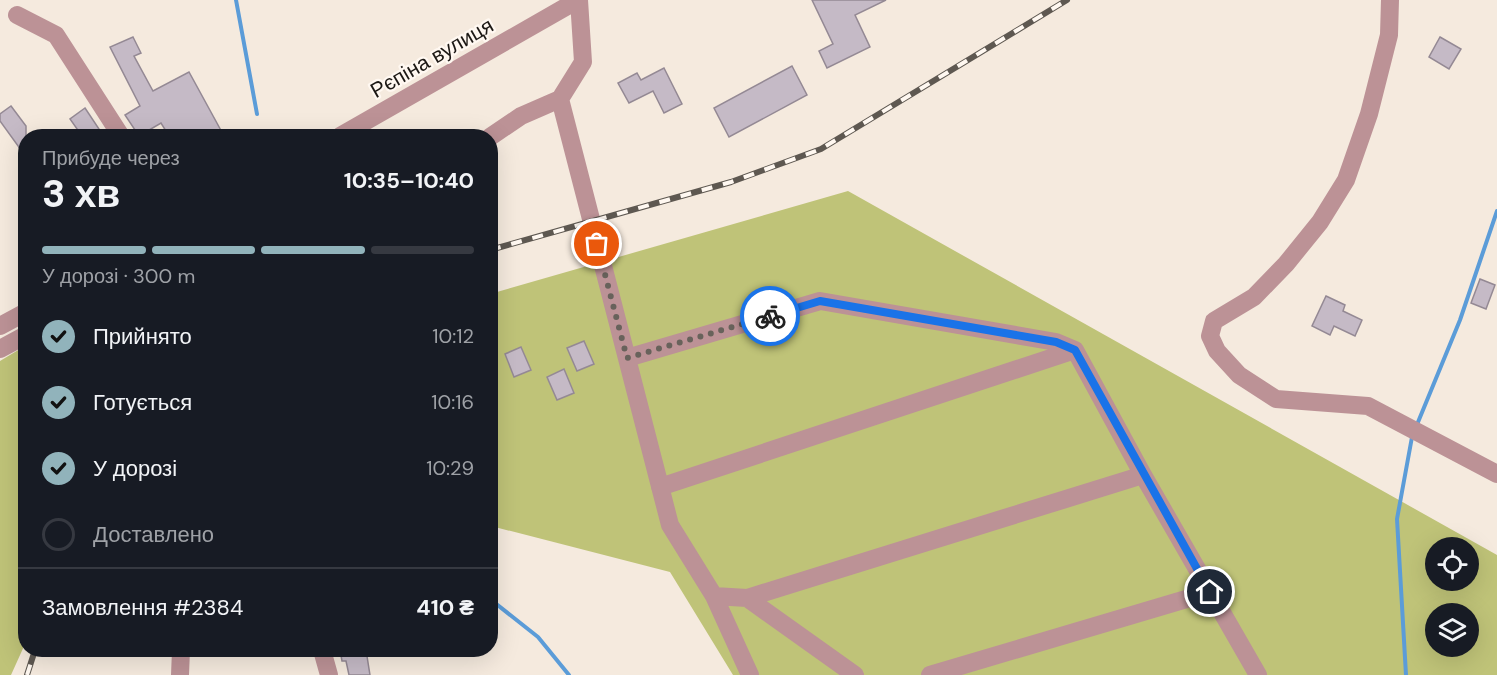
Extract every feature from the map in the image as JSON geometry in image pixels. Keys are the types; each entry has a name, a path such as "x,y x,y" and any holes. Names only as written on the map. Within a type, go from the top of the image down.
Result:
{"street":[{"path":"498,131 521,116 560,99 583,62 578,0"},
{"name":"Рєпіна вулиця","path":"352,129 578,0"},
{"path":"1390,0 1389,35 1369,114 1346,180 1320,222 1286,264 1254,297 1214,321 1210,336 1217,351 1239,375 1276,399 1368,406 1497,474"},
{"path":"16,15 56,35 116,129"},
{"path":"560,99 670,525 714,596 750,675"},
{"path":"627,358 820,301 1056,342 1075,350 1143,475 1258,675"},
{"path":"0,326 18,316"},
{"path":"0,349 18,339"},
{"path":"660,487 1075,350"},
{"path":"714,596 747,598 1143,475"},
{"path":"930,675 1210,592"},
{"path":"747,598 855,675"},
{"path":"180,675 181,657"},
{"path":"324,657 329,675"}],"green space":[{"path":"848,191 1465,537 1425,537 1425,591 1479,591 1479,545 1497,555 1497,675 733,675 670,572 498,528 498,292"},
{"path":"18,350 19,657 11,675 0,675 0,361"}],"building":[{"path":"812,0 886,0 855,15 870,47 827,68 819,51 833,44"},
{"path":"133,37 141,53 134,56 153,91 189,72 220,129 165,129 161,123 151,129 134,129 125,115 140,106 110,47"},
{"path":"1440,37 1461,49 1449,69 1429,57"},
{"path":"792,66 807,95 729,137 714,108"},
{"path":"664,68 682,104 664,113 653,91 629,103 618,83 637,73 641,80"},
{"path":"11,106 26,126 26,129 18,129 18,146 0,121 0,114"},
{"path":"85,108 99,129 77,129 70,119"},
{"path":"1480,279 1495,285 1486,309 1471,303"},
{"path":"1326,296 1345,305 1343,311 1362,320 1355,336 1334,326 1330,335 1312,326"},
{"path":"584,341 594,364 577,371 567,348"},
{"path":"521,347 531,370 514,377 505,354"},
{"path":"564,369 574,393 557,400 547,377"},
{"path":"341,657 367,657 370,675 349,675 346,661 342,661"}],"waterway":[{"path":"236,0 257,114"},
{"path":"1416,427 1460,320 1497,211"},
{"path":"1406,675 1397,519 1412,437"},
{"path":"498,605 538,637 569,675"}],"railway":[{"path":"498,248 731,182 821,149 1067,0"},
{"path":"27,675 33,657"}],"way so far":[{"path":"597,244 627,358 770,316"}],"route":[{"path":"770,316 820,301 1056,342 1075,350 1210,592"}]}
